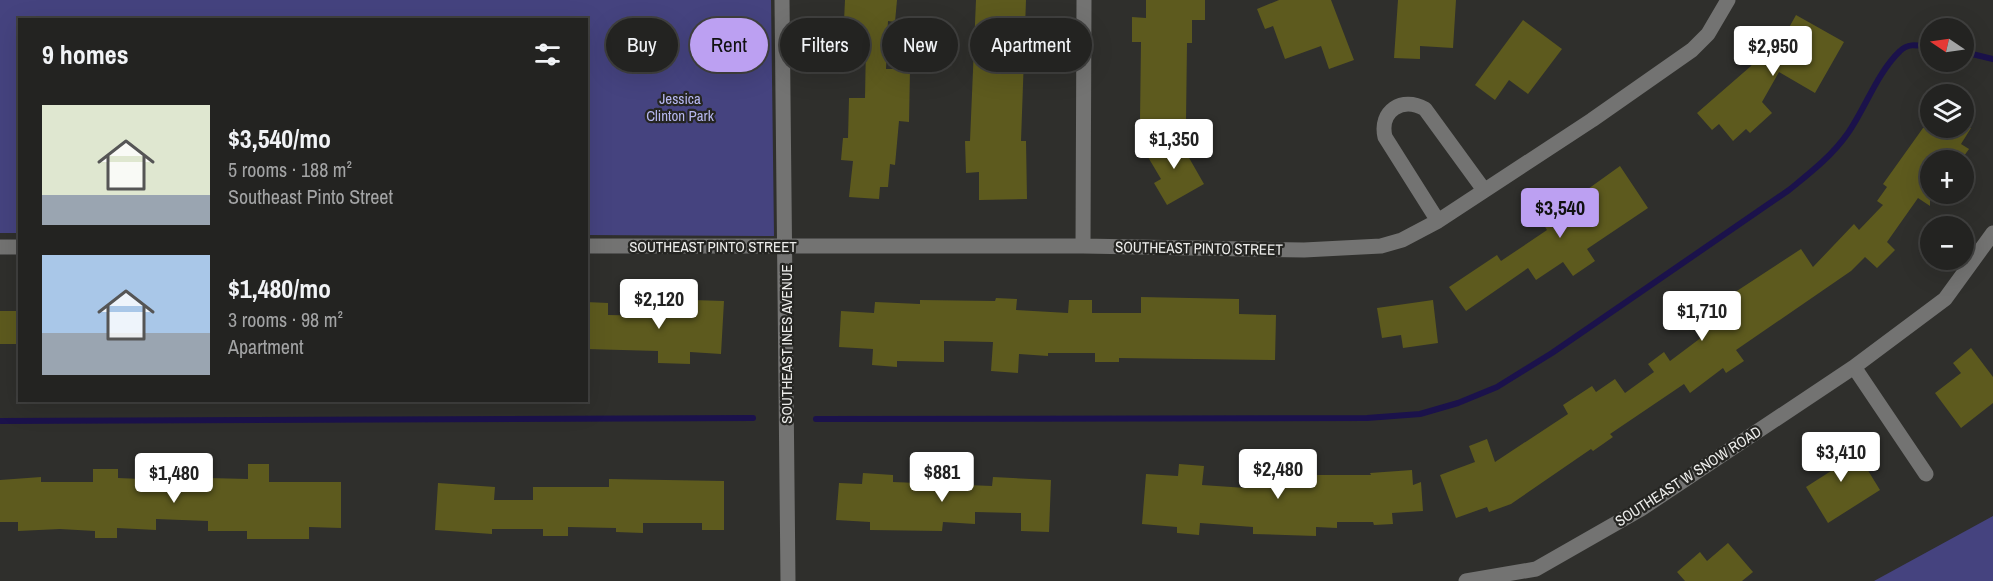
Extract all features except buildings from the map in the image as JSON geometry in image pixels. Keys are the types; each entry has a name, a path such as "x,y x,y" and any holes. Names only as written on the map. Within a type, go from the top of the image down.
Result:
{"street":[{"name":"SOUTHEAST INES AVENUE","path":"782,0 788,581"},
{"path":"1083,246 1084,0"},
{"name":"SOUTHEAST PINTO STREET","path":"588,246 1083,246 1358,249 1381,246 1402,240 1438,220 1692,50 1708,34 1728,0"},
{"path":"1438,220 1385,137 1385,121 1399,105 1411,103 1425,109 1484,190"},
{"name":"SOUTHEAST W SNOW ROAD","path":"1466,581 1538,575 1641,509 1854,367 1945,299 1993,233"},
{"path":"0,247 18,247"},
{"path":"1854,367 1926,474"}],"green space":[{"name":"Jessica Clinton Park","path":"0,0 771,0 774,236 588,235 588,18 18,18 18,233 0,233"},
{"path":"1993,516 1993,581 1874,581"}],"waterway":[{"path":"816,419 1367,418 1420,414 1458,403 1497,387 1552,353 1789,190 1820,164 1842,141 1885,69 1900,51 1903,48 1920,45"},
{"path":"1974,54 1993,59"},
{"path":"0,421 753,418"}]}
